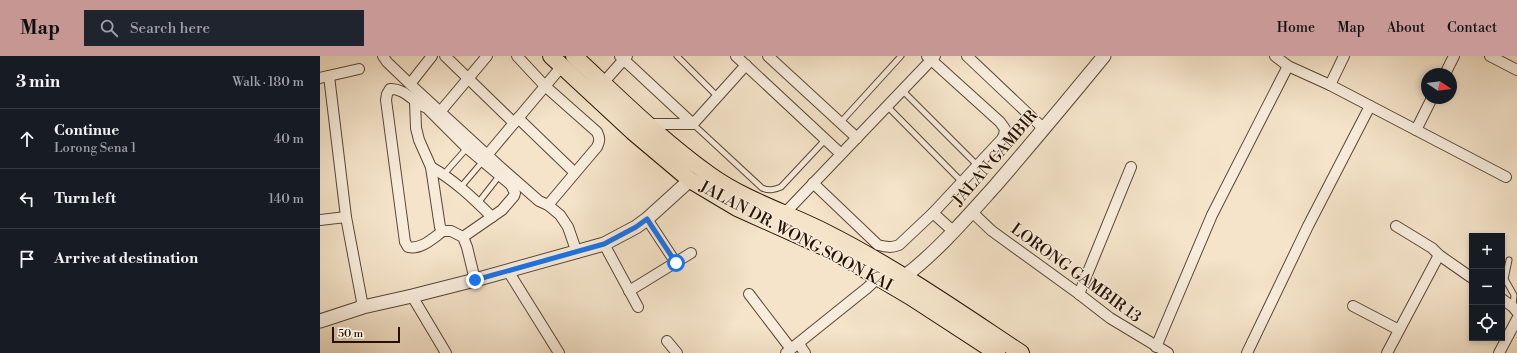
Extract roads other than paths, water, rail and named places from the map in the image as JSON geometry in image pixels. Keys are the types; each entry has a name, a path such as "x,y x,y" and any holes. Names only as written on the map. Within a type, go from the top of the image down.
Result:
{"main road":[{"name":"JALAN DR. WONG SOON KAI","path":"562,60 602,83 648,124 710,175 745,197 823,231 904,276 1021,353"},
{"name":"JALAN DR. WONG SOON KAI","path":"562,60 633,132 690,180 737,208 835,252 911,297 997,353"}],"street":[{"path":"383,56 387,62 485,157 500,175 511,185 515,193 512,200 502,210 463,237"},
{"path":"410,84 432,56"},
{"path":"445,56 467,78 574,172"},
{"path":"440,112 487,56"},
{"path":"517,56 545,86 597,132 600,141 597,147 574,172 548,205"},
{"path":"736,56 841,154"},
{"path":"768,56 857,138"},
{"path":"967,56 1044,129"},
{"name":"JALAN GAMBIR","path":"904,276 919,265 953,231 975,216 1104,56"},
{"path":"1275,56 1288,66 1330,85 1506,177"},
{"path":"1330,85 1344,56"},
{"path":"1448,68 1454,56"},
{"path":"1490,56 1517,70"},
{"path":"602,83 623,57 693,124"},
{"path":"784,214 813,183 857,138 902,90 931,57 1004,126 1005,132 1002,139 961,181 933,213 899,245 889,247 878,245 813,183"},
{"path":"485,157 545,86 562,60"},
{"path":"648,124 693,124 746,65"},
{"path":"1156,347 1212,215 1288,66"},
{"path":"359,69 324,77 346,217 363,307"},
{"path":"475,280 463,237 450,231 443,231 423,244 413,248 408,247 405,242 387,94 390,89 397,89 430,111 467,148 485,157 539,201 548,205 560,215 568,227 577,252"},
{"path":"415,101 416,128 419,140 431,167 439,221 443,231"},
{"path":"1416,130 1429,104"},
{"path":"1247,353 1308,226 1370,106"},
{"path":"431,167 444,174 478,202 492,217"},
{"path":"1079,294 1131,167"},
{"path":"320,321 363,307 475,280 604,244 636,227 647,219 690,180"},
{"path":"933,213 953,231"},
{"name":"LORONG GAMBIR 13","path":"975,216 992,231 1110,318 1168,353"},
{"path":"320,220 346,217"},
{"path":"647,219 676,263"},
{"path":"1396,226 1432,248 1439,255 1469,276"},
{"path":"604,244 638,307"},
{"path":"629,291 691,253"},
{"path":"1387,353 1439,255"},
{"path":"508,271 559,353"},
{"path":"792,349 878,278"},
{"path":"749,294 792,349 805,353"},
{"path":"412,296 446,353"},
{"path":"1505,301 1515,309"},
{"path":"1353,306 1399,330"},
{"path":"1499,353 1517,319"},
{"path":"667,342 677,353"}],"lane":[{"path":"677,56 717,96"},
{"path":"840,123 902,56"},
{"path":"902,90 977,165"},
{"path":"887,106 961,181"},
{"path":"693,124 762,188 768,190 775,190 781,187 826,139"},
{"path":"444,174 467,148"},
{"path":"460,188 485,157"},
{"path":"478,202 500,175"},
{"path":"1509,260 1505,279 1514,295 1515,309"}]}
